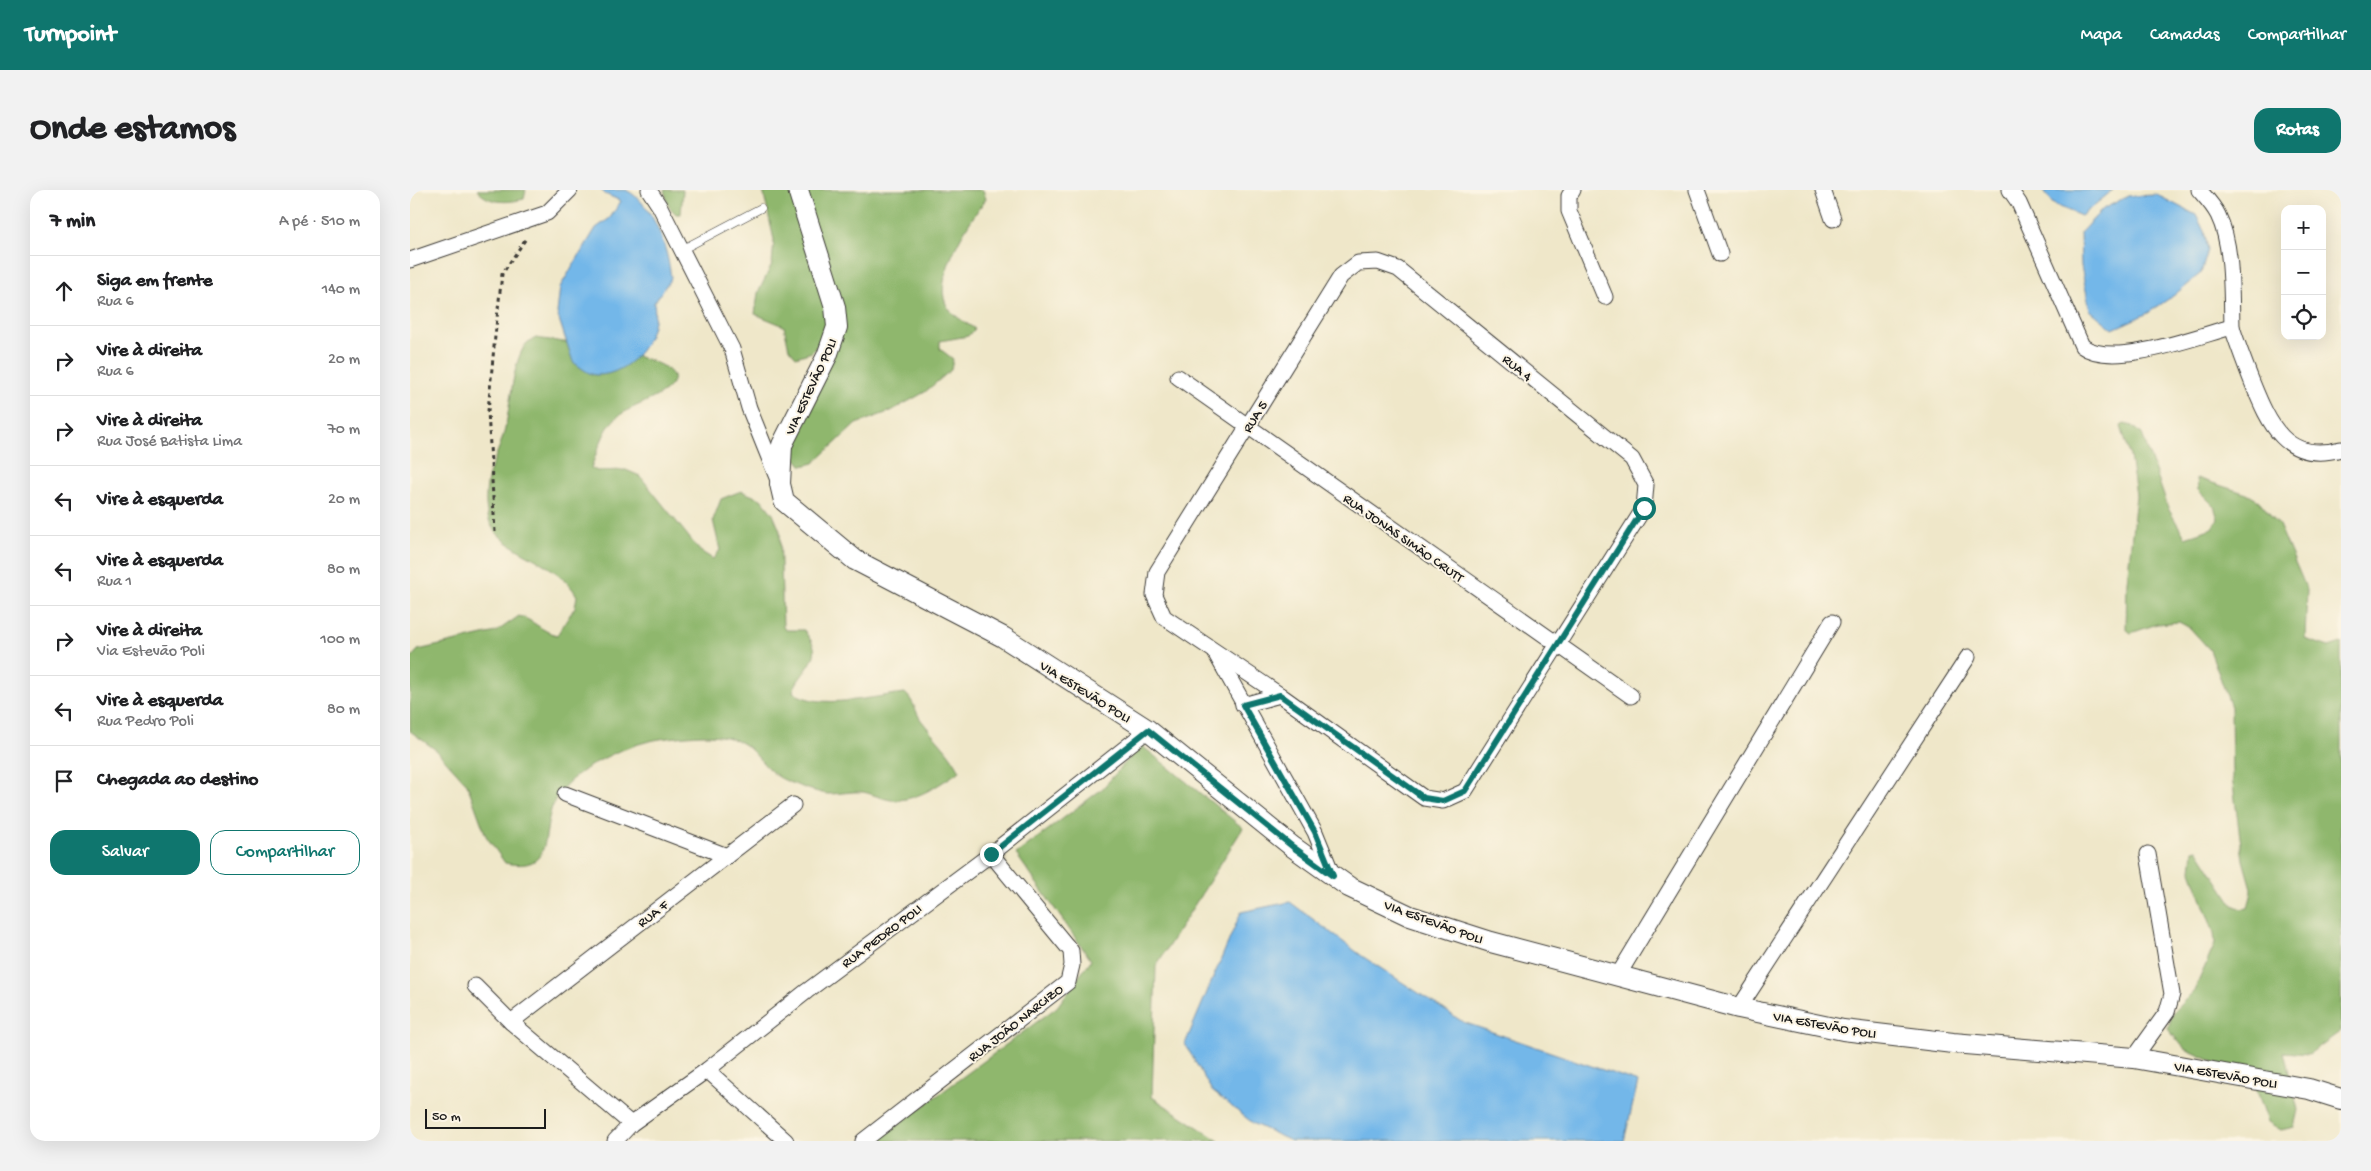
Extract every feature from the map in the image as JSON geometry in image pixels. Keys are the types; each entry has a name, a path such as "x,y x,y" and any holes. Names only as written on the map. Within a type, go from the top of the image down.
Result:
{"main road":[{"name":"VIA ESTEVÃO POLI","path":"798,190 835,306 837,327 827,356 782,445 780,484 784,501 855,560 1003,638 1148,730 1293,847 1348,887 1410,916 1491,942 1739,1008 1843,1030 1953,1043 2134,1058 2309,1089 2341,1099"}],"street":[{"path":"410,260 547,213 570,190"},
{"path":"649,190 732,349 749,408 780,484"},
{"path":"1573,190 1569,196 1569,211 1605,297"},
{"path":"1697,190 1720,254"},
{"path":"1823,190 1834,220"},
{"path":"2010,190 2019,203 2078,340 2087,350 2106,353 2139,352 2232,327"},
{"path":"2199,190 2215,209 2223,230 2229,268 2232,327 2264,412 2284,440 2302,450 2318,452 2341,449"},
{"name":"RUA 5","path":"1215,652 1164,617 1154,595 1157,572 1341,276 1358,263 1378,262"},
{"name":"RUA 4","path":"1378,262 1398,269 1632,459 1646,485 1644,508 1557,644"},
{"name":"RUA JONAS SIMÃO CRUTT","path":"1178,376 1247,427 1631,696"},
{"path":"1617,977 1832,622"},
{"path":"1215,652 1280,695 1424,798 1443,801 1465,791 1557,644"},
{"path":"1215,652 1315,832 1333,876"},
{"path":"1739,1008 1968,657"},
{"path":"1243,705 1280,695"},
{"name":"RUA PEDRO POLI","path":"615,1141 631,1124 707,1070 806,991 991,854 1148,730"},
{"path":"565,794 726,856"},
{"name":"RUA F","path":"511,1022 793,805"},
{"name":"RUA JOÃO NARCIZO","path":"863,1141 1068,982 1072,965 1071,951 991,854"},
{"path":"2134,1058 2166,1012 2172,994 2148,854"},
{"path":"475,986 511,1022 631,1124"},
{"path":"707,1070 786,1141"}],"lane":[{"path":"681,250 760,208"}],"path":[{"path":"495,532 488,410 502,274 521,243 547,213"}],"green space":[{"path":"477,190 526,190 524,199 505,202 487,198"},
{"path":"664,190 683,190 681,214 676,214 669,207"},
{"path":"763,190 983,190 986,199 962,235 948,265 944,279 943,293 948,308 975,329 968,336 940,341 940,349 953,359 951,370 925,392 891,411 856,424 814,463 802,466 788,450 831,330 812,352 796,357 789,349 784,326 755,314 758,293 772,264 774,240"},
{"path":"536,338 590,346 640,357 660,365 671,373 672,383 667,389 661,394 628,410 610,424 591,468 597,471 626,470 640,476 700,551 713,559 720,550 713,520 721,499 741,491 761,499 773,514 780,531 783,627 786,630 804,630 814,647 813,659 793,692 804,698 817,701 847,701 905,693 921,720 947,750 960,771 931,789 907,799 890,800 863,792 829,794 811,790 783,779 771,771 749,748 731,738 700,735 655,740 621,750 604,758 573,778 554,802 546,838 539,856 532,862 521,865 505,863 486,836 467,784 436,750 410,731 410,659 418,650 496,632 519,616 557,635 575,607 577,596 568,584 547,566 501,537 493,528 488,517 486,491 488,479 506,426 517,363 526,344"},
{"path":"2124,424 2133,426 2142,434 2169,510 2185,537 2213,528 2218,519 2214,506 2198,490 2197,478 2247,494 2259,501 2279,525 2307,590 2305,639 2329,647 2341,643 2341,1031 2309,1054 2284,1052 2298,1110 2294,1127 2281,1130 2268,1122 2256,1088 2249,1078 2185,1049 2168,1029 2173,1012 2194,991 2215,944 2214,933 2191,871 2193,850 2197,849 2233,905 2241,909 2248,908 2252,892 2243,860 2232,777 2231,707 2210,650 2190,628 2179,622 2157,624 2131,633 2126,629 2127,582 2136,495 2130,456 2121,426"},
{"path":"1141,745 1243,828 1156,966 1152,1097 1219,1141 876,1141 1057,1007 1091,960 1016,854 1102,789"}],"water":[{"path":"601,190 626,190 636,197 652,216 667,254 671,278 654,303 655,315 652,328 648,340 640,351 621,369 609,374 593,375 573,362 557,313 560,287 596,228 610,218 621,201 605,194"},
{"path":"2043,190 2113,190 2081,216 2053,204"},
{"path":"2157,195 2196,215 2204,231 2208,250 2201,273 2148,313 2113,329 2090,310 2081,266 2080,233 2103,209 2128,196"},
{"path":"1290,902 1362,956 1463,1022 1638,1082 1624,1141 1291,1141 1254,1124 1212,1091 1185,1044 1241,912"}],"route":[{"path":"991,854 1148,730 1293,847 1333,876 1315,832 1243,705 1280,695 1424,798 1443,801 1465,791 1644,508"}]}
